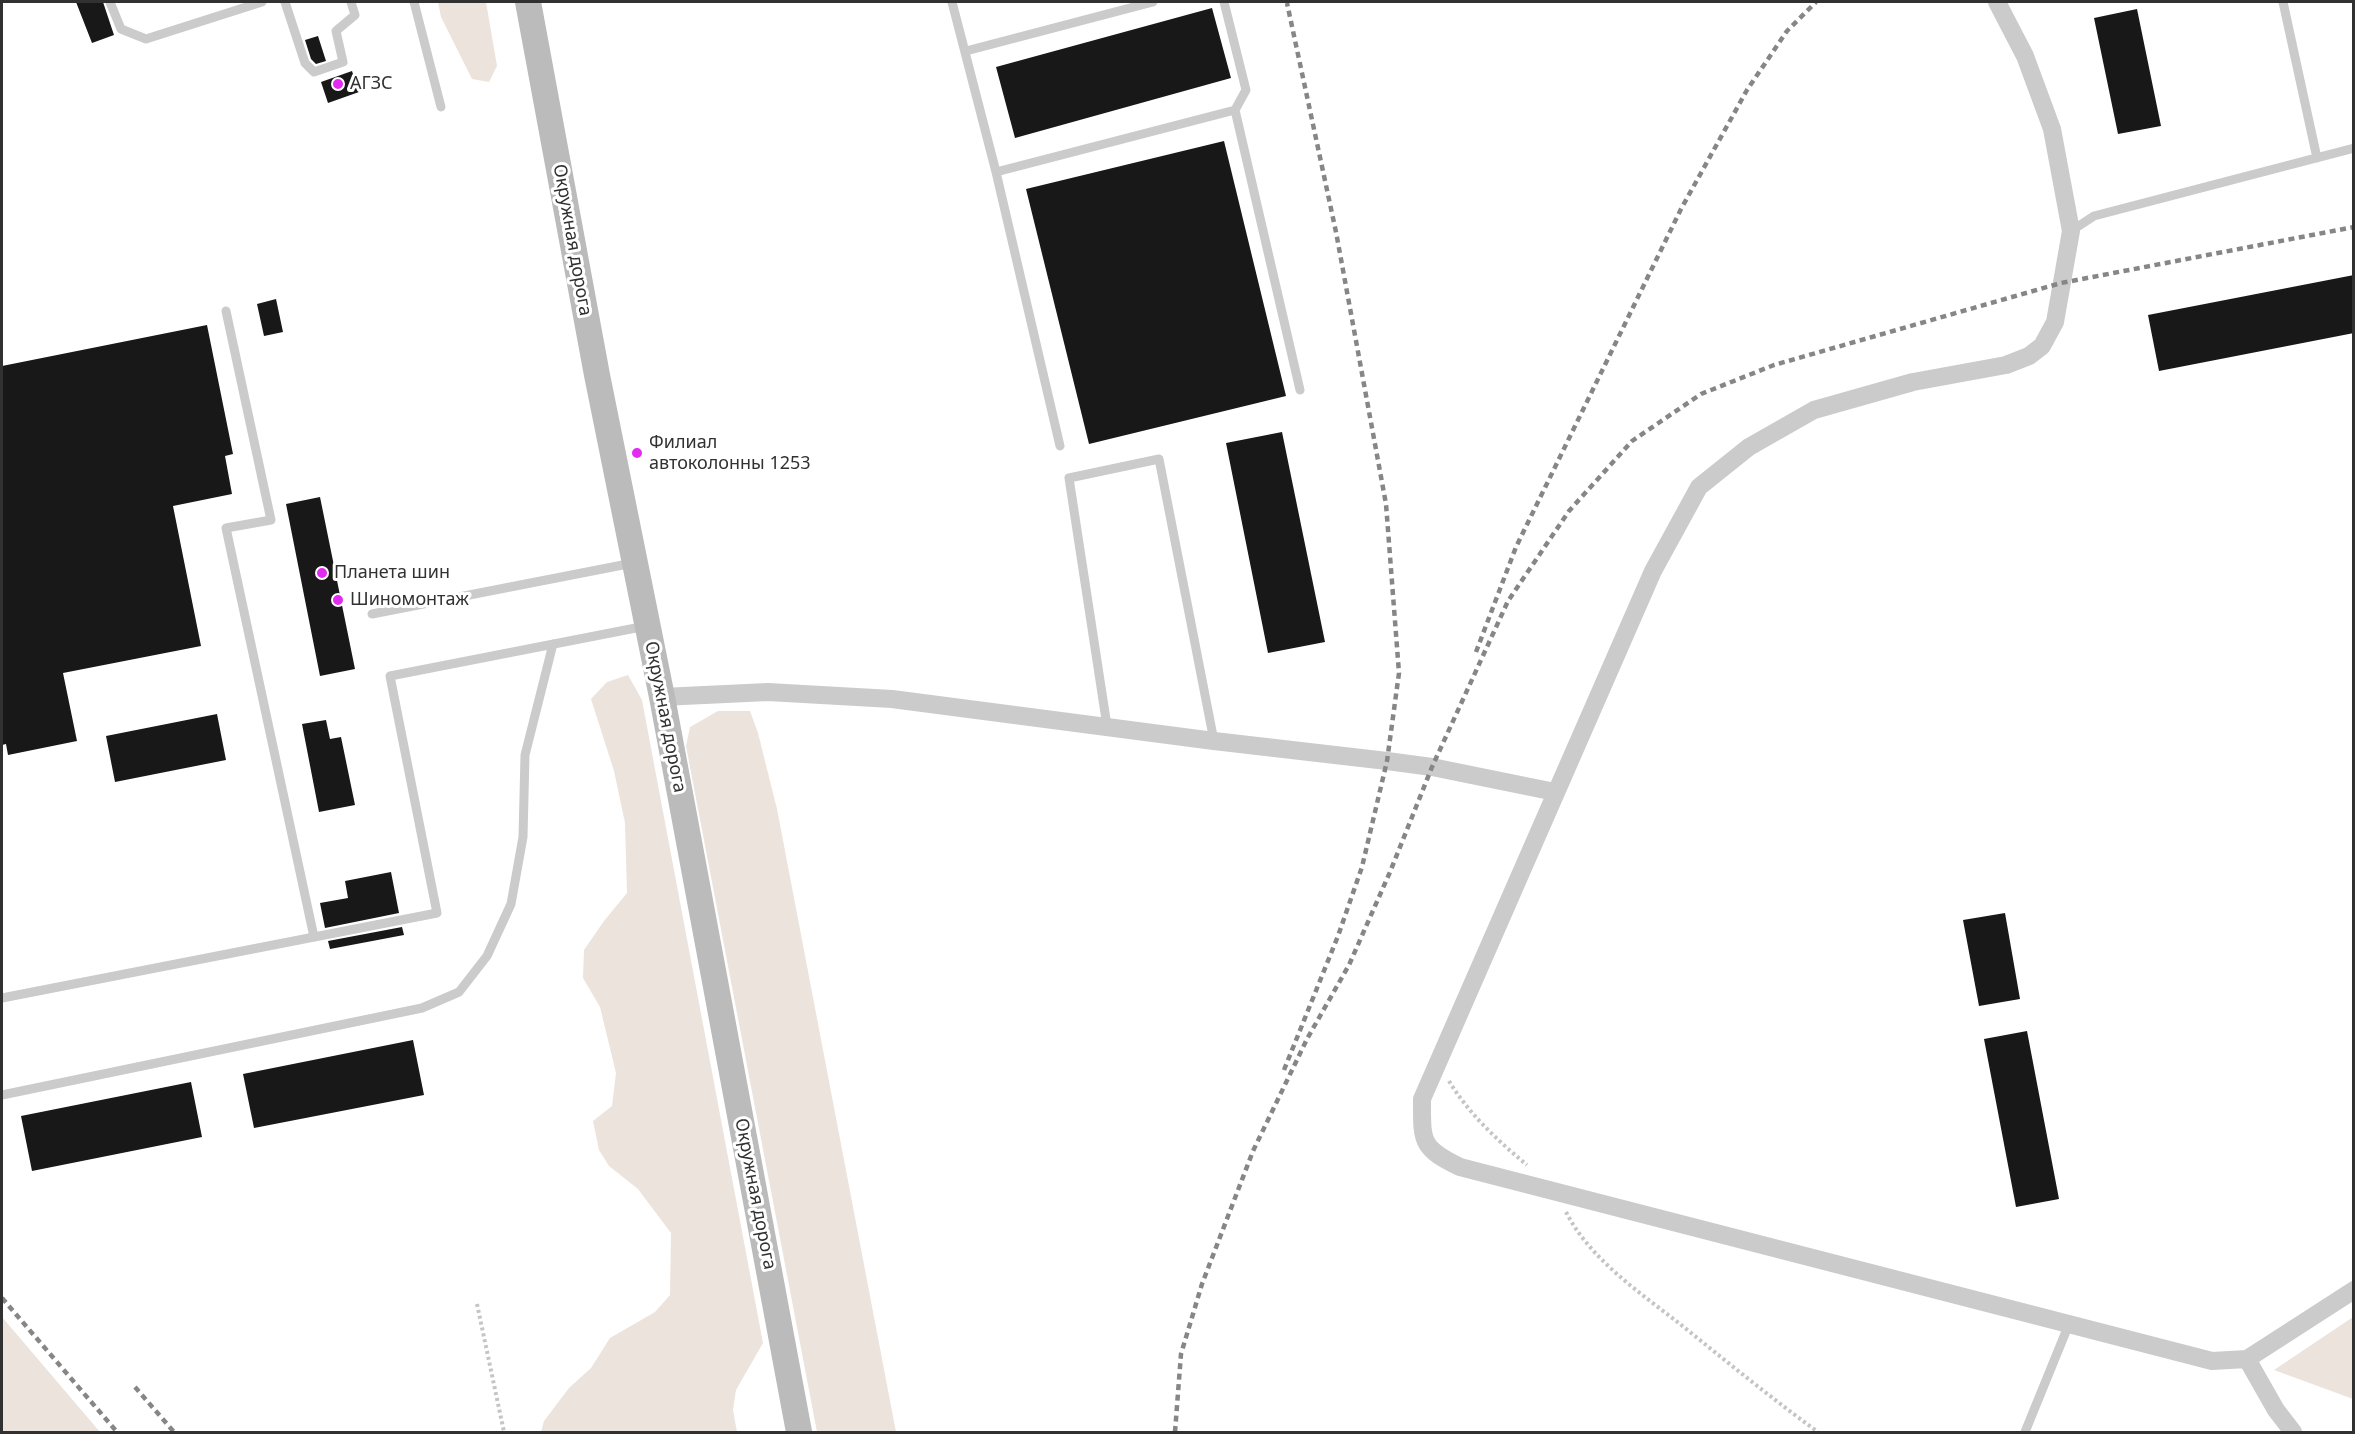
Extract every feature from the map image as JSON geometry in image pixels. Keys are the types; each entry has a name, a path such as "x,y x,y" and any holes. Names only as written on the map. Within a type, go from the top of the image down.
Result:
{"main road":[{"name":"Окружная дорога","path":"528,2 597,375 662,697 799,1432"}],"street":[{"path":"1997,2 2025,56 2052,129 2071,231 2055,322 2042,346 2030,356 2006,364 1913,382 1814,410 1749,447 1699,487 1653,571 1422,1099 1422,1134 1436,1155 1461,1167 2212,1361 2247,1359 2354,1290"},
{"path":"662,697 768,692 892,699 1432,767 1555,792"},
{"path":"2247,1359 2276,1410 2293,1432"}],"lane":[{"path":"110,2 121,29 146,39 262,2"},
{"path":"285,2 305,63 314,72 343,62 336,31 355,15 351,2"},
{"path":"414,2 441,106"},
{"path":"952,2 996,172 1060,446"},
{"path":"966,51 1153,2"},
{"path":"1224,2 1246,90 1235,110 1300,390"},
{"path":"2283,2 2317,158"},
{"path":"996,172 1235,110"},
{"path":"2071,231 2094,216 2354,148"},
{"path":"226,311 271,520 226,528 314,937"},
{"path":"1107,726 1070,478 1159,459 1214,741"},
{"path":"372,614 636,562"},
{"path":"2,998 437,913 390,676 648,625"},
{"path":"2,1095 422,1008 459,992 487,956 511,904 523,837 525,755 553,644"},
{"path":"2025,1432 2069,1324"}],"path":[{"path":"1444,1048 1445,1074 1460,1099 1501,1143 1556,1191 1573,1226 1602,1260 1771,1398 1818,1432"},
{"path":"477,1304 504,1432"}],"shaded area":[{"path":"438,2 486,2 497,66 489,82 472,79 441,17"},
{"path":"628,675 642,700 763,1343 736,1390 733,1410 737,1432 541,1432 544,1421 569,1388 591,1368 610,1338 655,1312 670,1295 671,1233 638,1189 609,1166 599,1150 593,1121 612,1106 616,1073 600,1007 583,978 584,950 627,893 625,823 614,771 591,699 607,682"},
{"path":"718,711 750,711 758,733 777,809 896,1432 817,1432 686,746 690,727"},
{"path":"2,1317 100,1432 2,1432"},
{"path":"2353,1317 2353,1399 2274,1370"}],"building":[{"path":"76,2 103,2 114,35 92,43"},
{"path":"1212,8 1231,78 1015,138 996,67"},
{"path":"2137,9 2161,126 2118,134 2094,18"},
{"path":"318,36 326,61 316,64 311,59 305,40"},
{"path":"352,71 359,92 328,103 321,82"},
{"path":"1224,141 1286,396 1089,444 1026,189"},
{"path":"2354,275 2354,333 2159,371 2148,315"},
{"path":"276,299 283,332 264,336 257,304"},
{"path":"207,325 233,454 225,456 232,494 173,506 201,646 63,673 77,741 8,755 6,744 2,745 2,366"},
{"path":"1282,432 1325,642 1268,653 1226,443"},
{"path":"320,497 355,669 320,676 286,504"},
{"path":"217,714 226,760 115,782 106,736"},
{"path":"326,720 330,739 341,737 355,805 319,812 302,724"},
{"path":"391,872 399,913 325,928 320,903 348,898 345,881"},
{"path":"2005,913 2020,999 1979,1006 1963,920"},
{"path":"402,927 404,935 330,949 328,941"},
{"path":"2027,1031 2059,1199 2016,1207 1984,1039"},
{"path":"413,1040 424,1095 254,1128 243,1074"},
{"path":"191,1082 202,1137 32,1171 21,1116"}],"railway":[{"path":"1476,652 1516,547 1681,209 1747,90 1787,31 1816,2"},
{"path":"1284,1070 1338,936 1362,867 1387,761 1399,673 1386,504 1336,232 1287,3"},
{"path":"1175,1432 1181,1354 1202,1284 1253,1151 1307,1039 1349,965 1390,872 1432,767 1508,601 1569,511 1632,441 1701,394 1774,365 2061,283 2354,227"},
{"path":"2,1298 117,1432"},
{"path":"135,1387 174,1432"}],"place":[{"name":"АГЗС","path":"338,84"},
{"name":"Филиал автоколонны 1253","path":"637,453"},
{"name":"Планета шин","path":"322,573"},
{"name":"Шиномонтаж","path":"338,600"}]}
